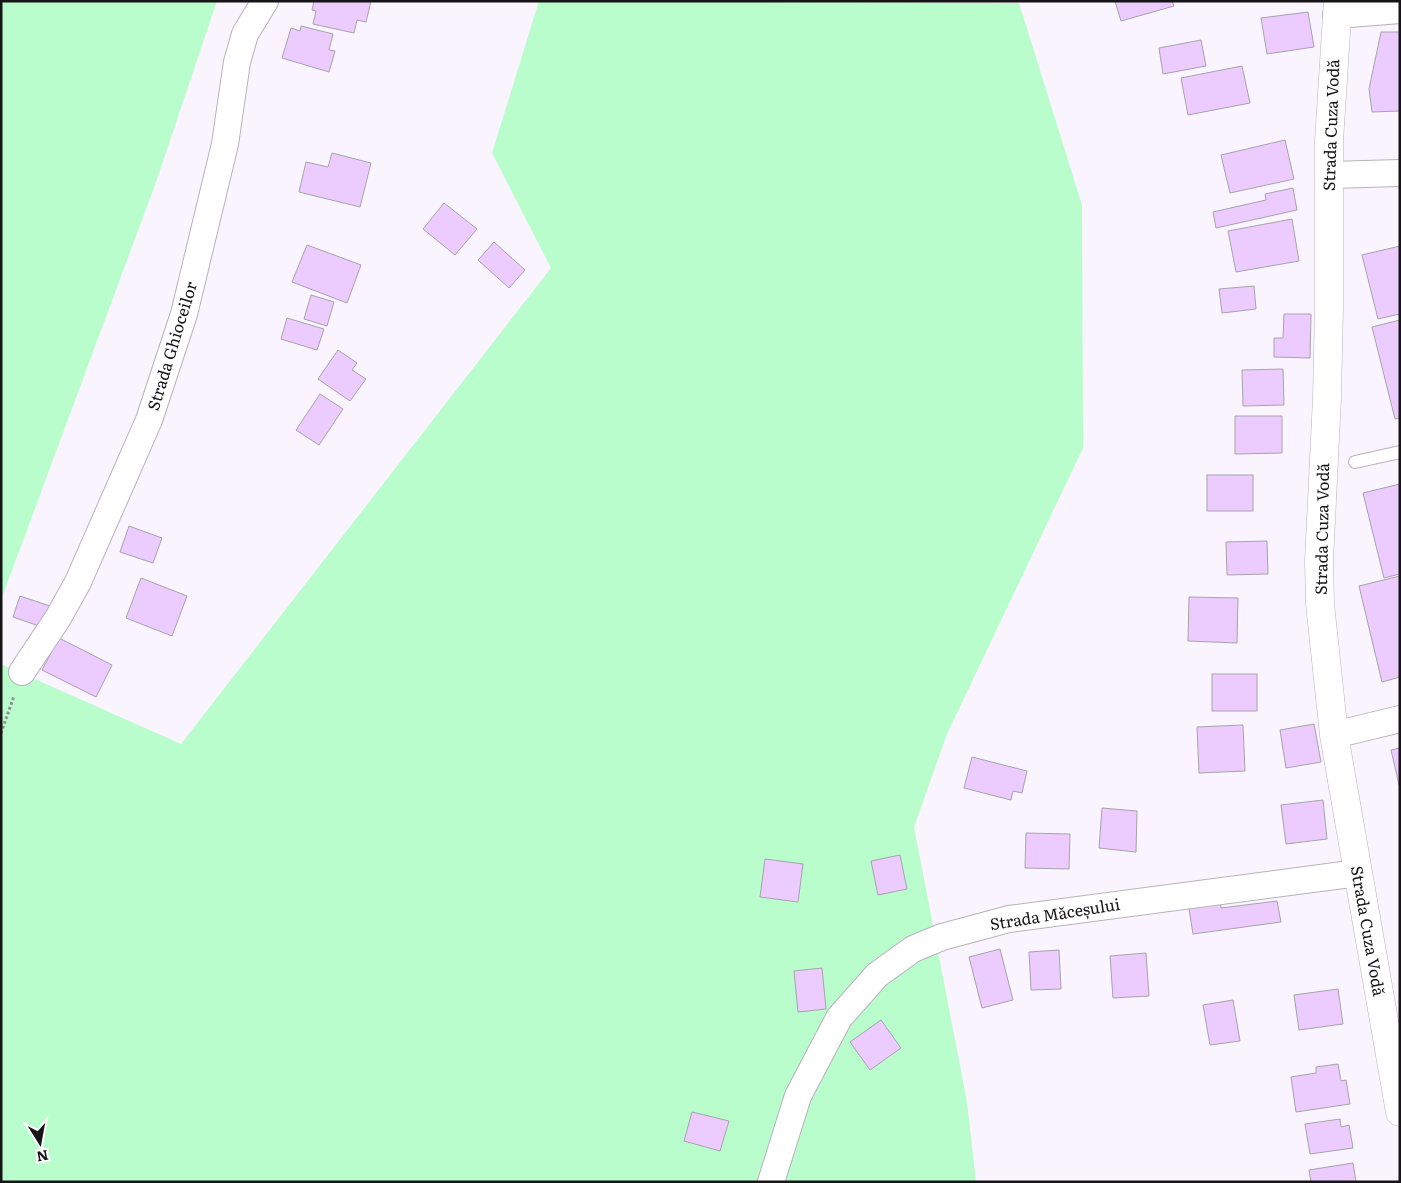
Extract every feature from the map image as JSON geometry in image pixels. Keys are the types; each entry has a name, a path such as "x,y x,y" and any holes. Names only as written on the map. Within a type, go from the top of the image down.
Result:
{"street":[{"name":"Strada Ghioceilor","path":"22,672 58,618 78,582 149,420 188,296 225,144 237,62 245,34 265,1"},
{"path":"1337,8 1400,10"},
{"name":"Strada Cuza Vodă","path":"1337,8 1330,94 1327,398 1319,561 1323,637 1334,735 1400,1112"},
{"path":"1329,175 1400,173"},
{"path":"1334,735 1400,719"},
{"name":"Strada Măceșului","path":"771,1182 798,1096 839,1018 877,975 913,949 942,937 1009,919 1358,873"}],"lane":[{"path":"1355,462 1400,452"}],"path":[{"path":"1,733 22,672"}],"green space":[{"path":"1,1 217,1 156,182 1,600"},
{"path":"539,1 1019,3 1082,205 1083,448 947,734 914,827 967,1102 976,1182 1,1182 1,664 181,744 551,268 492,153"}],"building":[{"path":"314,1 371,1 366,22 357,20 354,33 313,24 316,11 312,10"},
{"path":"1115,1 1172,1 1174,6 1121,21"},
{"path":"1308,12 1314,47 1267,54 1261,18"},
{"path":"301,26 333,34 329,50 335,51 329,72 282,58 291,28 300,31"},
{"path":"1381,32 1400,32 1400,111 1372,112 1369,89"},
{"path":"1201,40 1206,66 1163,74 1159,48"},
{"path":"1242,66 1250,103 1188,115 1181,78"},
{"path":"1285,140 1294,179 1230,193 1221,155"},
{"path":"332,153 371,163 360,207 299,192 306,162 328,167"},
{"path":"1293,188 1297,210 1216,228 1213,212 1266,200 1265,194"},
{"path":"444,203 477,229 455,255 423,229"},
{"path":"1292,219 1299,261 1236,272 1228,231"},
{"path":"494,242 525,270 509,288 478,260"},
{"path":"307,245 361,265 347,303 292,282"},
{"path":"1400,246 1400,314 1378,319 1362,255"},
{"path":"1254,286 1256,309 1222,313 1219,289"},
{"path":"311,295 334,302 327,326 304,319"},
{"path":"1284,314 1311,314 1310,358 1274,357 1274,338 1283,338"},
{"path":"287,318 324,329 317,350 281,339"},
{"path":"1400,320 1400,418 1395,419 1372,327"},
{"path":"338,350 357,363 352,370 366,379 350,401 318,379"},
{"path":"1283,369 1284,405 1243,406 1242,370"},
{"path":"320,394 343,409 319,445 296,430"},
{"path":"1235,416 1282,416 1282,453 1235,454"},
{"path":"1207,475 1253,475 1253,511 1207,511"},
{"path":"1400,484 1400,574 1384,578 1363,493"},
{"path":"129,526 162,538 153,563 120,552"},
{"path":"1267,541 1268,574 1227,575 1226,542"},
{"path":"1400,576 1400,677 1382,682 1359,586"},
{"path":"141,578 187,596 172,636 126,618"},
{"path":"20,596 50,606 42,627 13,617"},
{"path":"1189,597 1238,598 1237,643 1188,641"},
{"path":"59,638 112,665 96,697 42,670"},
{"path":"1212,674 1257,674 1257,711 1212,711"},
{"path":"1314,724 1321,762 1286,768 1280,730"},
{"path":"1243,725 1245,771 1199,773 1197,727"},
{"path":"1400,748 1400,789 1391,750"},
{"path":"972,757 1027,771 1022,793 1013,791 1011,800 964,788"},
{"path":"1323,800 1327,839 1286,844 1281,805"},
{"path":"1102,808 1137,811 1136,852 1099,848"},
{"path":"1026,833 1070,834 1069,869 1025,868"},
{"path":"900,855 907,889 878,895 871,861"},
{"path":"765,859 803,864 798,902 760,897"},
{"path":"1220,898 1221,908 1277,901 1281,922 1193,934 1188,903"},
{"path":"1000,949 1013,1000 982,1008 969,957"},
{"path":"1059,950 1061,989 1031,990 1029,952"},
{"path":"1146,953 1149,996 1113,998 1110,956"},
{"path":"822,968 826,1009 798,1012 794,971"},
{"path":"1338,989 1343,1024 1299,1030 1294,995"},
{"path":"1233,1000 1240,1041 1210,1045 1203,1005"},
{"path":"881,1020 901,1048 870,1070 850,1042"},
{"path":"1338,1064 1341,1081 1346,1080 1350,1104 1296,1112 1291,1077 1316,1073 1316,1067"},
{"path":"692,1112 729,1121 720,1151 684,1141"},
{"path":"1340,1119 1341,1127 1349,1125 1353,1148 1310,1154 1305,1124"},
{"path":"1353,1163 1356,1182 1311,1182 1309,1170"}]}
